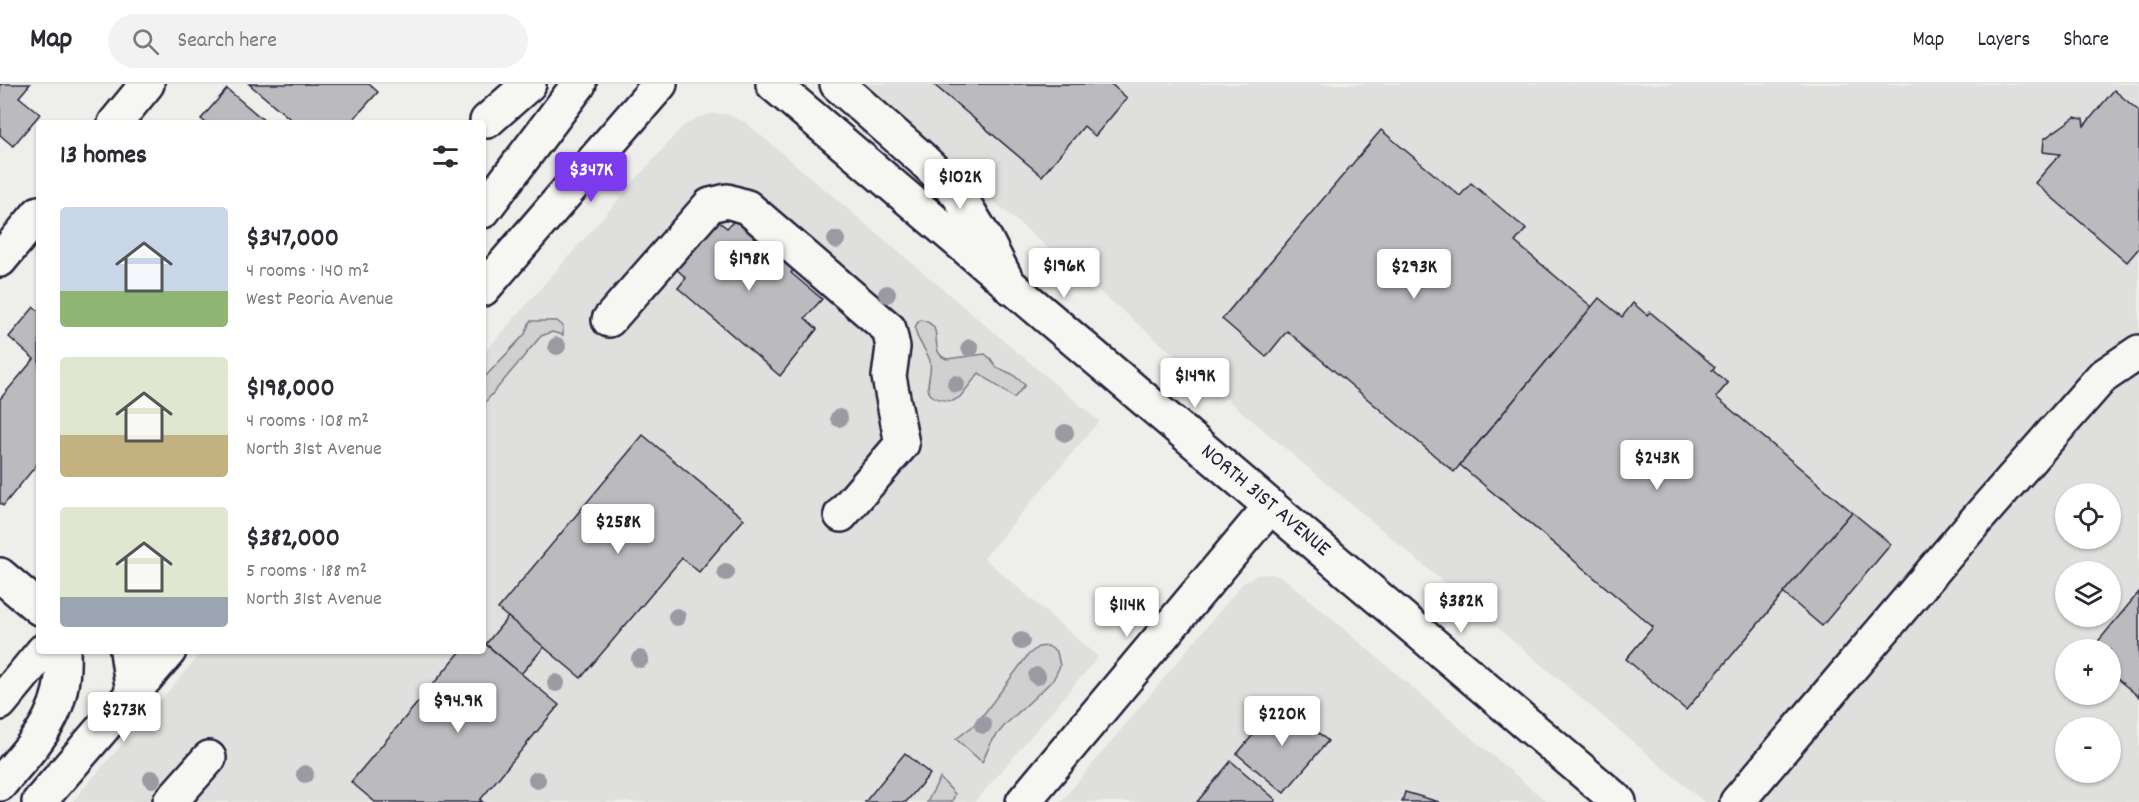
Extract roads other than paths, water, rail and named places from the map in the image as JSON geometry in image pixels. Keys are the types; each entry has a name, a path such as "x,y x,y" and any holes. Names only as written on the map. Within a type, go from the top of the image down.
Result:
{"street":[{"path":"117,120 147,84"},
{"path":"486,122 519,84"},
{"path":"486,122 529,84"},
{"path":"486,207 579,84"},
{"path":"486,286 660,84"},
{"name":"NORTH 31ST AVENUE","path":"773,84 1619,802"},
{"path":"837,84 920,157 958,194 1010,286"},
{"path":"609,320 710,206 728,201 747,207 857,300 869,314 868,339 872,352 890,377 903,444 841,515"},
{"path":"0,260 36,217"},
{"path":"1737,802 1972,525 2102,377 2139,352"},
{"path":"1023,802 1270,507"},
{"path":"0,575 36,605"},
{"path":"0,703 41,654"},
{"path":"0,784 36,742 50,720 60,698 64,676 63,654"},
{"path":"127,654 133,693"},
{"path":"39,802 166,654"},
{"path":"170,802 209,758"}]}
